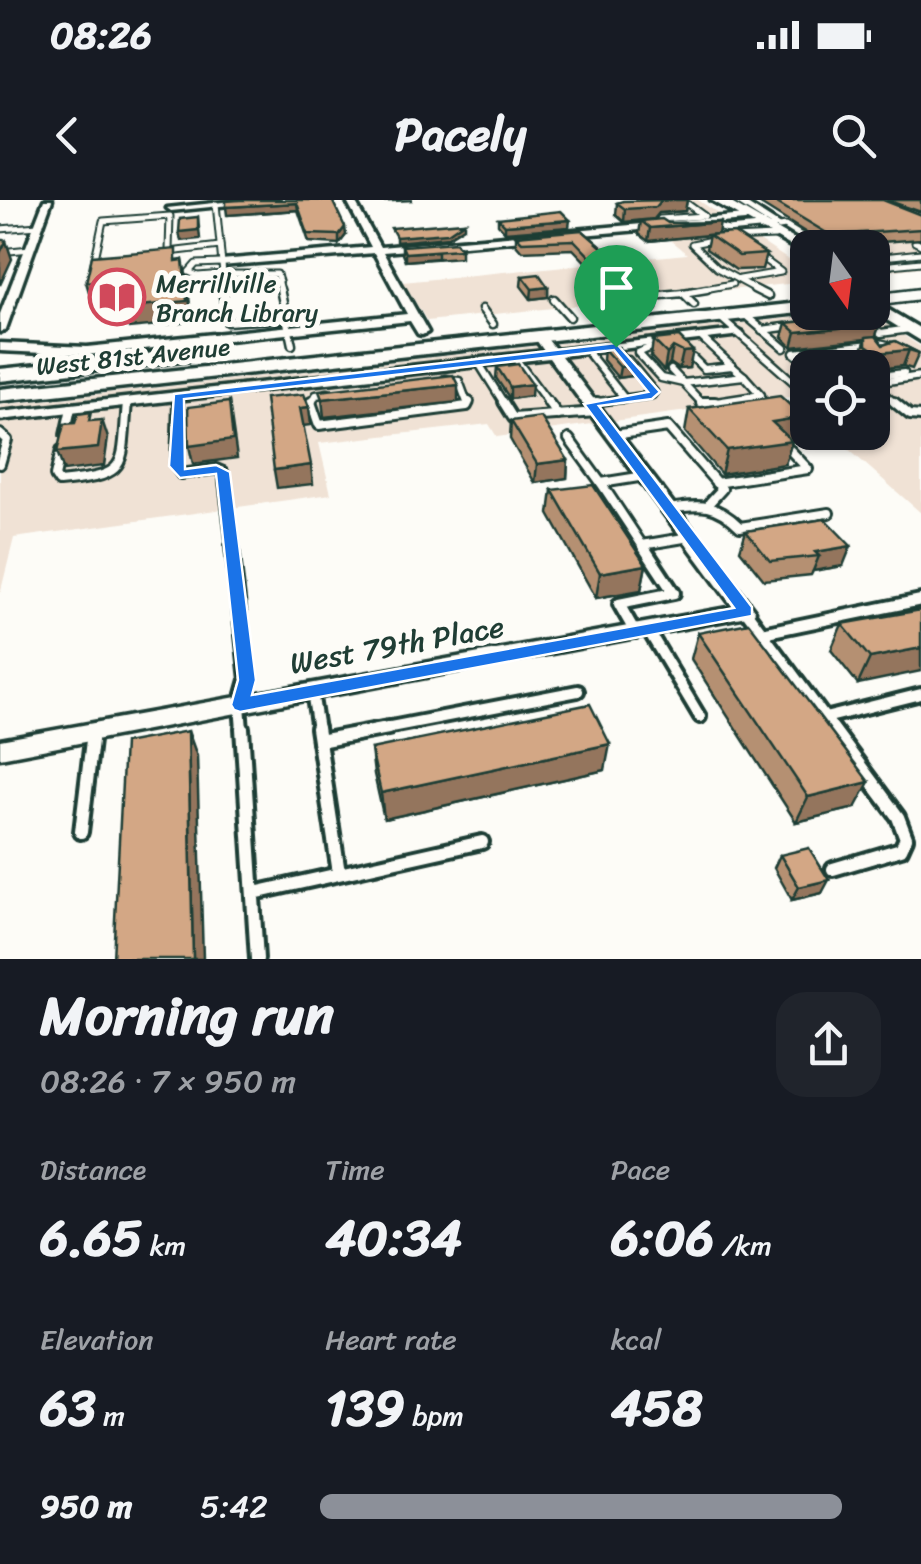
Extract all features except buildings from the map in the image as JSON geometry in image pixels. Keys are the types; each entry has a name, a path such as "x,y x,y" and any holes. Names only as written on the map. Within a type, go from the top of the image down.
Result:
{"main road":[{"path":"717,200 790,242"},
{"path":"769,230 774,241 790,251"},
{"path":"890,291 921,280"},
{"path":"890,295 921,294"},
{"name":"West 81st Avenue","path":"0,375 289,331 487,316 570,316 688,298 781,313 790,306"},
{"path":"890,308 918,329"},
{"name":"West 81st Avenue","path":"0,395 720,317 741,324 790,311"}],"street":[{"path":"0,329 48,200"},
{"path":"170,212 274,200"},
{"path":"350,200 418,324"},
{"path":"735,200 769,230"},
{"path":"222,268 378,249 707,218 746,218"},
{"path":"0,416 178,396 379,380 478,362 586,350 680,345 741,324"},
{"path":"0,347 86,351 289,331"},
{"path":"540,337 746,612"},
{"name":"West 79th Place","path":"1,752 746,612"}],"lane":[{"path":"682,200 707,218"},
{"path":"216,204 222,268"},
{"path":"112,264 93,265 102,221 170,212 169,259"},
{"path":"663,224 666,229 720,224 781,272 713,287 688,298"},
{"path":"0,229 38,226"},
{"path":"762,330 781,313 728,276 692,244 785,226 792,230"},
{"path":"11,250 21,227"},
{"path":"731,235 769,230"},
{"path":"169,250 220,246"},
{"path":"0,252 30,249"},
{"path":"890,256 921,253"},
{"path":"890,266 921,262"},
{"path":"222,268 198,276 189,272 196,264 277,274 279,281 289,331 227,322 222,287 279,281"},
{"path":"0,291 14,290"},
{"path":"554,299 570,316"},
{"path":"741,324 762,330 784,348"},
{"path":"741,324 764,357 790,379"},
{"path":"877,330 882,333 918,329"},
{"path":"671,370 704,404 761,396 701,338"},
{"path":"817,350 880,343 901,348 888,350"},
{"path":"656,356 646,346 638,352 661,378 683,383 744,376"},
{"path":"478,362 513,418 558,415 654,392 616,347"},
{"path":"825,349 829,350"},
{"path":"586,350 625,399"},
{"path":"764,357 790,354"},
{"path":"515,358 558,415"},
{"path":"693,358 704,370 732,366"},
{"path":"890,376 921,373"},
{"path":"921,373 881,382 876,387 910,415 921,416"},
{"path":"332,393 316,395 311,401 319,425 467,406 469,402 459,381 428,381"},
{"path":"178,396 176,466 180,474 223,472 247,680 240,705 257,959"},
{"path":"71,408 54,476 59,482 110,476 118,470 122,462 126,402"},
{"path":"178,416 195,414"},
{"path":"614,435 684,425"},
{"path":"668,427 722,489 710,502"},
{"path":"0,434 7,440 0,464"},
{"path":"569,438 674,593 619,604 700,718"},
{"path":"716,483 808,468 790,450"},
{"path":"601,483 645,476"},
{"path":"593,500 610,498"},
{"path":"670,509 719,504 740,527 829,512"},
{"path":"642,545 690,537"},
{"path":"762,632 921,600"},
{"path":"746,612 898,817 906,838 901,849 832,869"},
{"path":"320,741 578,691"},
{"path":"312,692 339,872"},
{"path":"825,718 921,694"},
{"path":"81,832 94,732"},
{"path":"254,893 482,842"}],"shaded area":[{"path":"621,200 698,200 790,261 790,284 427,321 403,282 687,254"},
{"path":"921,215 921,267 890,271 890,230 792,230 782,224"},
{"path":"790,318 790,330 890,330 890,327 921,347 921,513 849,450 890,450 890,350 790,350 790,397 497,437 489,424 319,443 331,494 14,538 0,594 0,405"}],"place":[{"name":"Merrillville Branch Library","path":"117,297"}],"route":[{"path":"616,347 654,392 652,396 590,404 746,612 240,705 247,680 223,472 180,474 176,466 178,396 616,347"}]}
